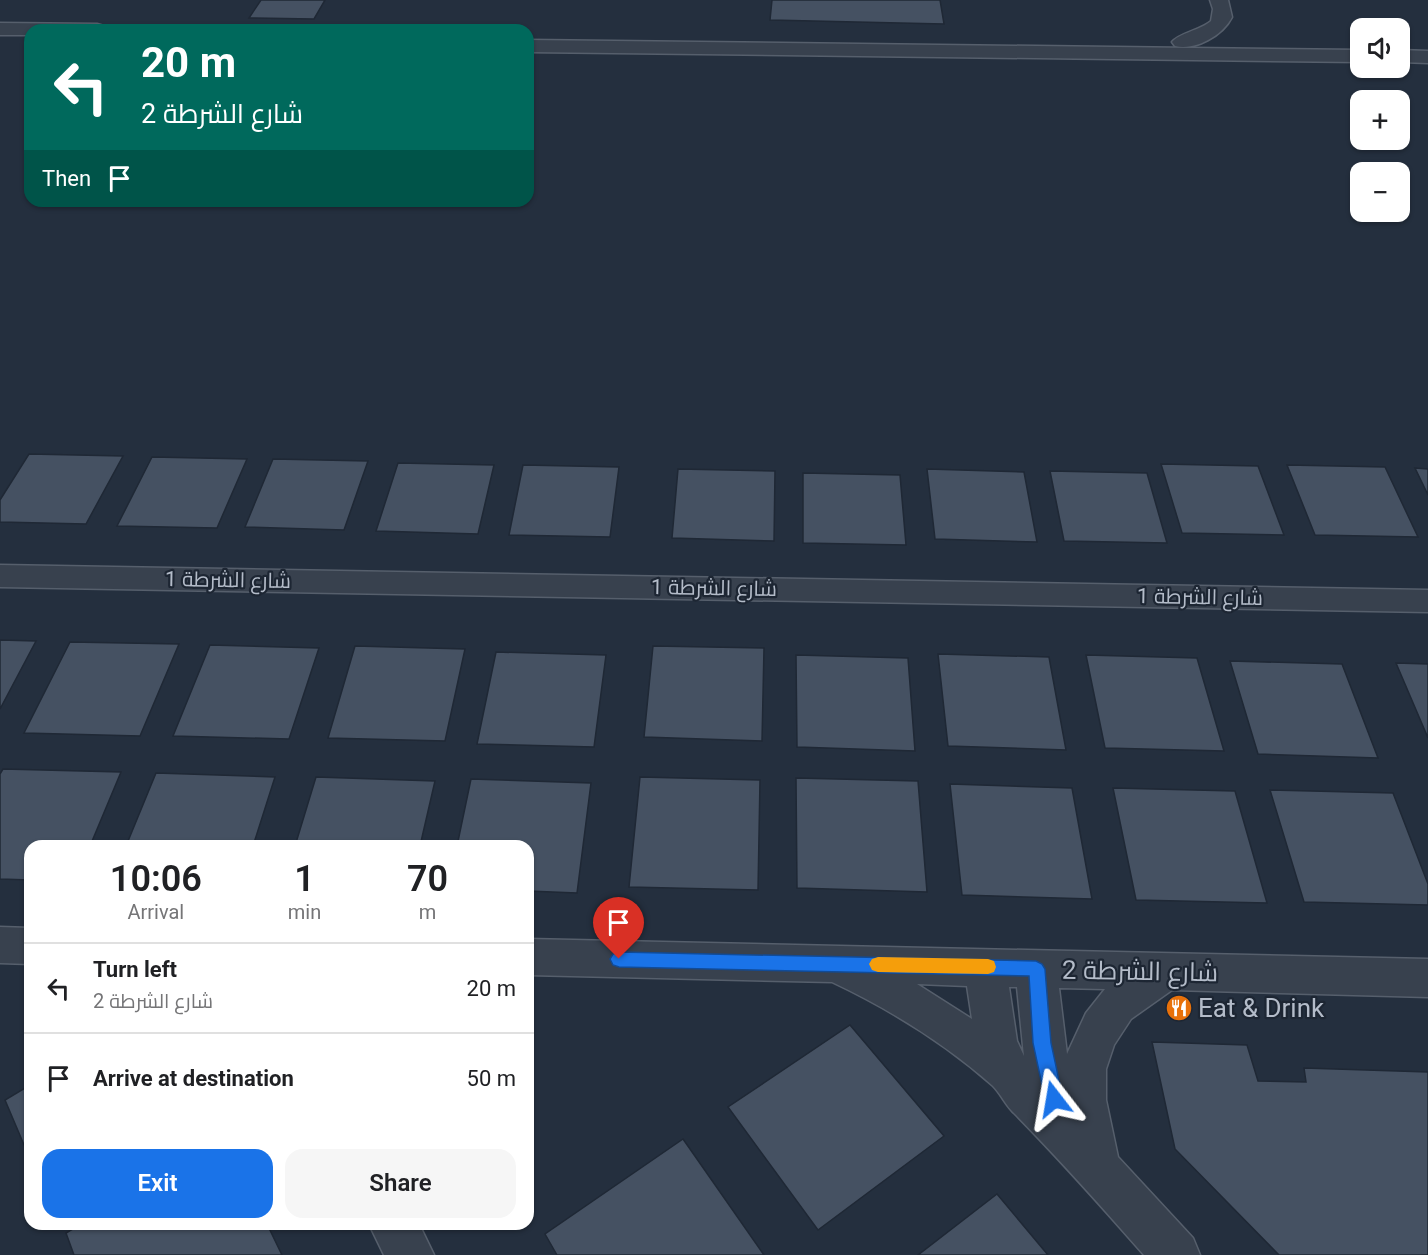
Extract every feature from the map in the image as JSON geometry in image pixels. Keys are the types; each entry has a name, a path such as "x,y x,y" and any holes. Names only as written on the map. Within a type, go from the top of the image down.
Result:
{"street":[{"path":"1182,42 1202,36 1221,22 1224,14 1219,0"},
{"path":"0,29 24,29"},
{"path":"534,35 1350,44"},
{"path":"0,40 24,40"},
{"path":"1410,44 1428,45"},
{"path":"534,46 1350,56"},
{"path":"1410,56 1428,57"},
{"name":"شارع الشرطة 1","path":"0,576 1428,601"},
{"path":"0,945 24,946"},
{"name":"شارع الشرطة 2","path":"534,957 1428,978"},
{"path":"833,963 880,984 915,1005 1010,1073"},
{"path":"985,966 996,1042 1010,1073 1028,1097 1063,1130 1176,1255"},
{"path":"1036,969 1042,1043 1063,1130"},
{"path":"1097,1167 1081,1091 1083,1068 1089,1048 1102,1024 1119,1002 1166,972"},
{"path":"396,1230 410,1255"}],"building":[{"path":"261,0 325,0 314,19 249,18"},
{"path":"772,0 940,0 944,24 770,20"},
{"path":"29,454 123,456 86,524 0,522 0,500"},
{"path":"152,457 247,459 217,528 117,526"},
{"path":"273,459 368,461 344,530 245,527"},
{"path":"398,463 494,465 478,534 376,531"},
{"path":"1161,464 1258,466 1284,535 1182,533"},
{"path":"523,465 619,467 610,537 509,535"},
{"path":"1287,465 1385,467 1418,537 1315,535"},
{"path":"1415,468 1428,469 1428,495"},
{"path":"678,469 775,471 774,541 672,538"},
{"path":"927,469 1024,472 1037,542 935,539"},
{"path":"1050,471 1147,473 1167,543 1064,541"},
{"path":"803,473 900,475 906,545 803,543"},
{"path":"0,640 36,641 0,709"},
{"path":"70,642 179,644 140,736 24,733"},
{"path":"210,645 319,648 289,739 173,736"},
{"path":"355,646 465,649 445,741 328,738"},
{"path":"653,646 764,648 762,741 644,737"},
{"path":"496,652 606,655 594,747 477,744"},
{"path":"938,654 1049,657 1066,750 948,746"},
{"path":"796,655 908,658 915,751 797,747"},
{"path":"1086,655 1197,658 1224,751 1105,748"},
{"path":"1230,661 1342,664 1378,758 1258,754"},
{"path":"1396,663 1428,664 1428,738"},
{"path":"3,769 121,772 93,840 24,840 24,880 0,879 0,774"},
{"path":"156,773 275,777 255,840 128,840"},
{"path":"316,777 435,781 421,840 297,840"},
{"path":"640,777 760,780 758,890 629,887"},
{"path":"796,778 918,781 927,892 797,888"},
{"path":"471,779 591,783 577,893 534,891 534,840 458,840"},
{"path":"950,784 1072,788 1092,899 962,895"},
{"path":"1113,788 1235,791 1267,903 1136,900"},
{"path":"1270,790 1393,793 1428,884 1428,905 1304,902"},
{"path":"850,1025 944,1136 818,1230 728,1107"},
{"path":"1152,1042 1247,1045 1258,1081 1306,1082 1304,1068 1428,1072 1428,1255 1279,1255 1175,1149"},
{"path":"24,1089 24,1145 5,1100"},
{"path":"683,1139 764,1255 557,1255 545,1234"},
{"path":"997,1194 1048,1255 918,1255"},
{"path":"71,1230 270,1230 282,1255 74,1255 66,1233"}],"slow traffic":[{"path":"878,964 988,967"}],"place":[{"name":"Eat & Drink","path":"1179,1008"}],"route":[{"path":"619,959 1036,969 1042,1043 1054,1099"}]}
